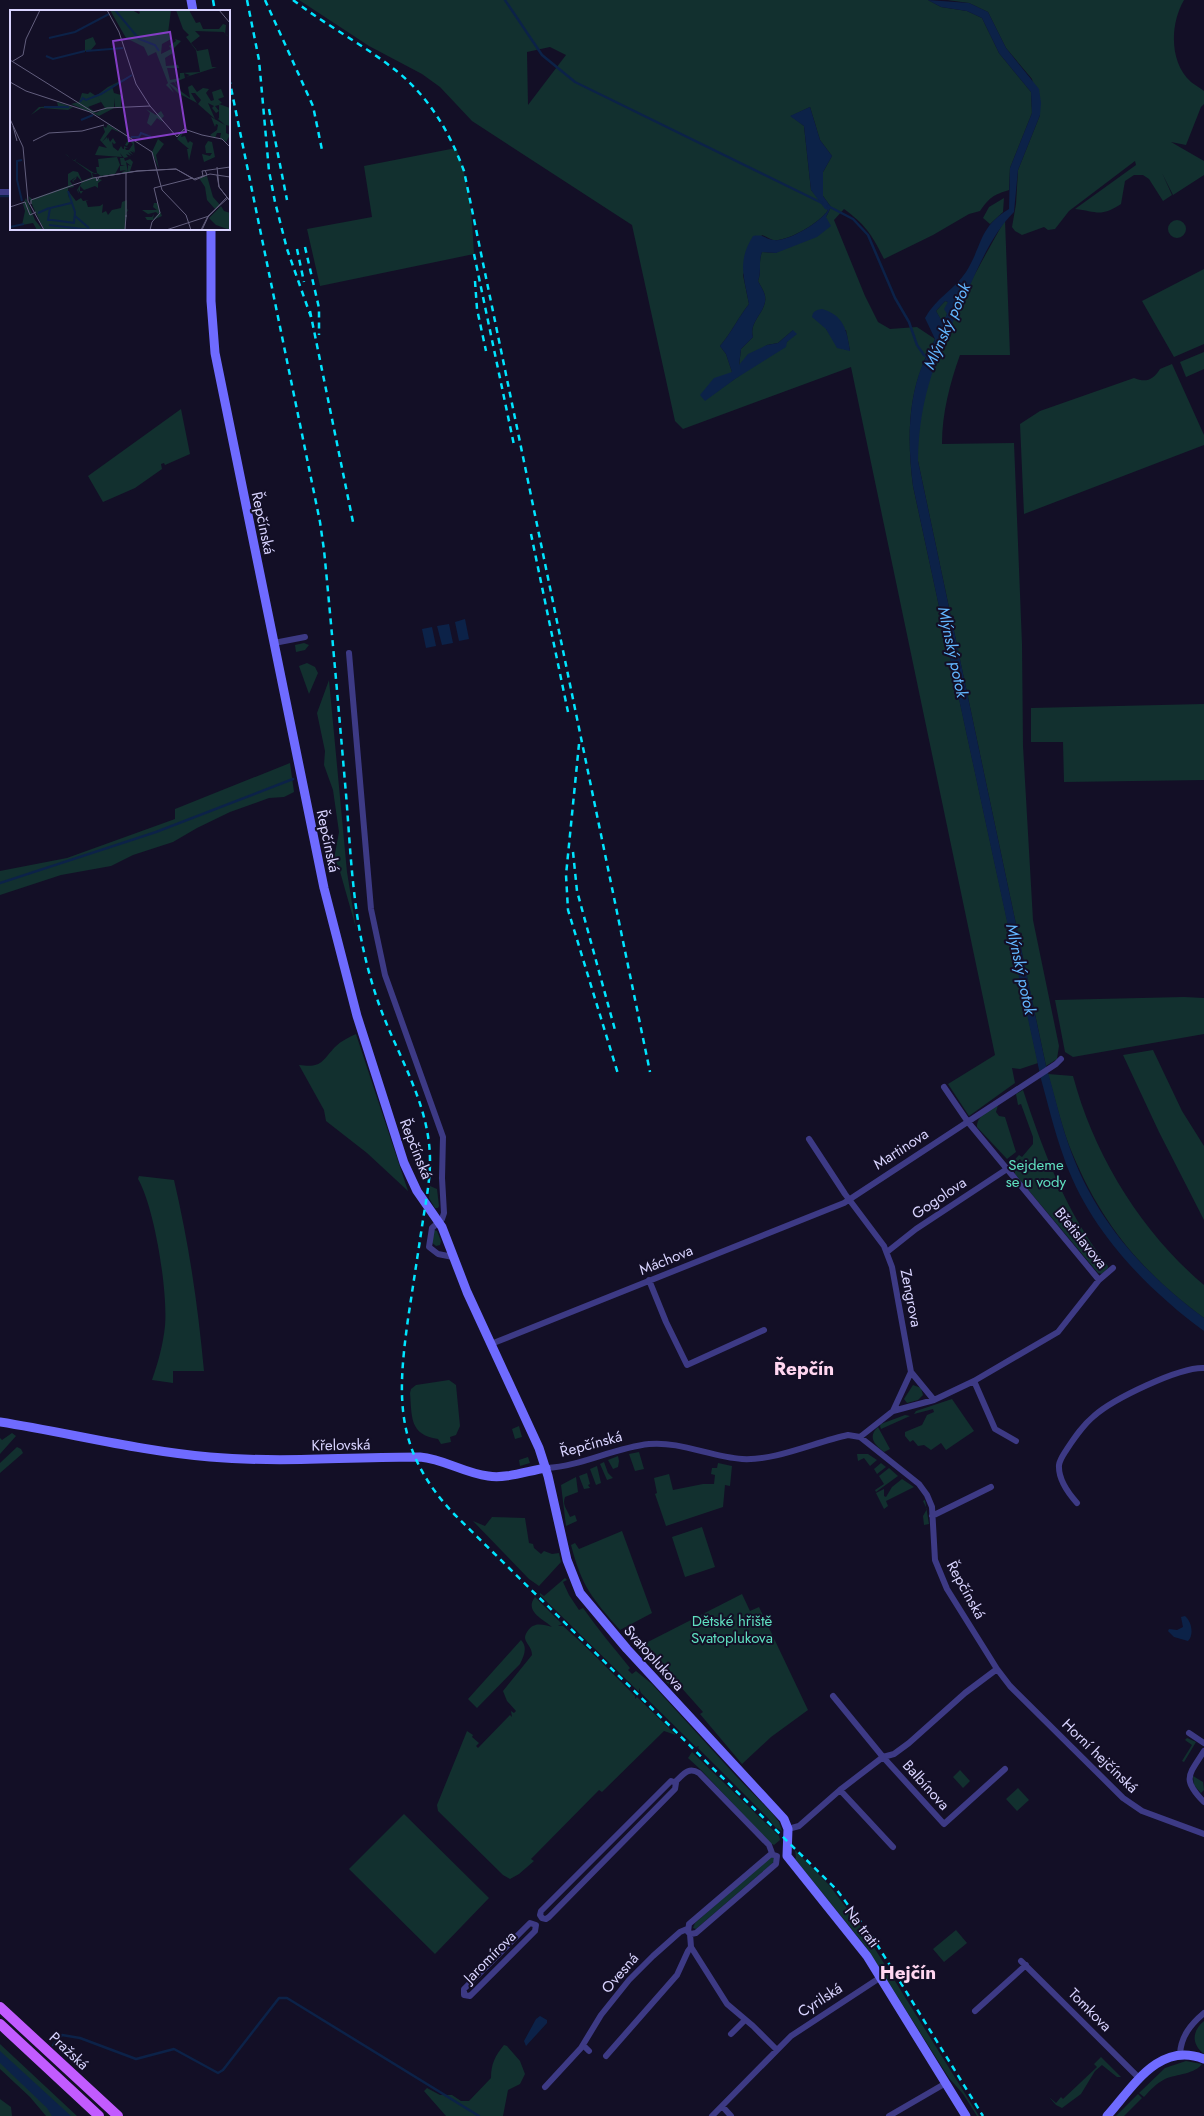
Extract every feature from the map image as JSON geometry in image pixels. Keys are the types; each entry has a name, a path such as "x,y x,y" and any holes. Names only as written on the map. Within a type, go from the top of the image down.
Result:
{"main road":[{"path":"191,0 193,10"},
{"name":"Řepčínská","path":"211,230 211,306 215,353 324,888 357,1016 404,1163 417,1191 439,1222 453,1257 494,1342 546,1468"},
{"name":"Křelovská","path":"0,1422 194,1456 251,1459 424,1458 492,1477 546,1468"},
{"name":"Svatoplukova","path":"546,1468 567,1560 574,1582 583,1598 685,1713 782,1816 788,1829"},
{"path":"786,1852 788,1829"},
{"name":"Na trati","path":"786,1852 790,1861 841,1921 881,1977 966,2116"},
{"name":"Pražská","path":"0,2007 118,2116"},
{"name":"Pražská","path":"0,2024 99,2116"},
{"path":"1107,2116 1140,2079 1162,2058 1180,2054 1204,2059"}],"street":[{"path":"274,644 305,637"},
{"path":"349,653 371,909 385,975 443,1137 442,1178 444,1213 439,1222 430,1231 429,1247 438,1254 453,1257"},
{"name":"Martinova","path":"849,1199 1056,1064 1061,1059"},
{"name":"Břetislavova","path":"893,1411 934,1400 974,1381 1058,1332 1099,1280 968,1122 944,1087"},
{"name":"Zengrova","path":"809,1139 887,1252 896,1285 911,1372"},
{"name":"Gogolova","path":"887,1252 916,1229 1007,1169"},
{"name":"Máchova","path":"494,1342 849,1199"},
{"path":"1099,1280 1113,1268"},
{"path":"649,1280 666,1322 687,1365 764,1330"},
{"path":"1077,1503 1062,1482 1059,1472 1059,1463 1079,1432 1089,1420 1107,1406 1141,1389 1187,1369 1204,1368"},
{"path":"860,1437 893,1411 911,1372 934,1400"},
{"path":"974,1381 994,1429 1016,1441"},
{"name":"Řepčínská","path":"546,1468 577,1464 631,1447 650,1444 664,1445 734,1458 753,1459 848,1435 860,1437 920,1484 932,1507 934,1560 946,1589 997,1669"},
{"path":"932,1516 991,1487"},
{"name":"Balbínova","path":"788,1829 802,1824 840,1790 883,1757 894,1754 965,1693 997,1669"},
{"name":"Horní hejčínská","path":"997,1669 1024,1701 1123,1798 1142,1811 1204,1834"},
{"path":"833,1696 883,1757"},
{"path":"1188,1733 1204,1743"},
{"path":"1204,1751 1191,1771 1189,1780 1191,1788 1204,1802"},
{"name":"Balbínova","path":"883,1757 944,1824 1005,1769"},
{"path":"675,1782 688,1771 693,1770 699,1773 769,1845 772,1855"},
{"name":"Jaromírova","path":"535,1924 542,1918 545,1919 549,1917 636,1829 675,1789 675,1782 668,1782 541,1911 540,1915 542,1918"},
{"path":"840,1790 893,1847"},
{"path":"628,1823 636,1829"},
{"name":"Ovesná","path":"689,1931 690,1923 772,1855 786,1852"},
{"name":"Ovesná","path":"545,2087 583,2045 601,2015 629,1980 680,1932 689,1931 693,1934 699,1931 776,1864 772,1855"},
{"path":"584,1868 591,1874"},
{"name":"Jaromírova","path":"530,1922 535,1924 537,1928 534,1932 470,1996 464,1995 464,1989 530,1922"},
{"path":"689,1931 692,1947 727,2004 776,2049"},
{"path":"606,2056 677,1975 688,1951 692,1947"},
{"name":"Tomkova","path":"975,2011 1023,1963 1140,2079"},
{"name":"Cyrilská","path":"712,2116 776,2049 797,2030 881,1977"},
{"path":"1180,2054 1183,2040 1192,2023 1203,2014"},
{"path":"731,2034 745,2020"},
{"path":"583,2045 589,2051"},
{"path":"890,2116 946,2083"},
{"path":"722,2106 731,2116"}],"green space":[{"path":"299,0 928,0 941,7 967,11 982,18 999,53 1031,92 1032,113 1010,168 1009,190 992,197 980,211 969,214 933,235 884,259 868,231 852,215 844,209 834,220 865,296 878,322 890,329 917,327 935,339 917,381 911,411 910,456 913,486 1038,1063 1020,1069 1012,1068 1015,1083 969,1116 948,1084 995,1055 851,367 683,429 675,421 632,225 472,121 440,87 422,74 369,46","holes":["550,47 566,55 528,105 527,52","810,107 820,140 832,156 823,172 823,196 831,207 826,217 776,253 762,252 758,281 765,296 764,306 753,326 753,337 741,349 739,366 767,345 778,343 793,330 787,342 705,400 732,372 726,354 720,346 749,304 743,275 762,235 773,240 779,240 795,235 819,220 828,210 811,190 804,126 791,116","826,329 846,330 850,351 832,337"]},
{"path":"947,0 1184,0 1179,10 1174,31 1175,54 1184,74 1191,82 1204,91 1204,104 1201,107 1186,145 1171,142 1204,161 1204,175 1173,195 1162,173 1172,195 1163,201 1149,179 1143,175 1134,175 1125,181 1121,204 1103,212 1075,209 1136,165 1135,161 1069,211 1055,229 1048,230 1044,227 1022,235 1015,231 1012,227 1016,204 1018,170 1040,115 1032,79 1006,48 988,12 969,3"},
{"path":"456,148 470,200 474,254 320,286 307,229 372,217 364,166"},
{"path":"1004,198 1003,212 990,224 983,218 989,207"},
{"path":"1005,220 1010,355 960,355 947,398 943,421 942,444 1014,443 1022,644 1023,746 1033,920 1059,1046 1057,1059 1046,1066 918,461 918,431 922,405 929,377 939,350 964,295"},
{"path":"1177,220 1183,223 1186,229 1183,235 1177,238 1171,235 1168,229 1171,223"},
{"path":"1204,269 1204,344 1174,357 1142,301"},
{"path":"945,301 948,302 947,314 943,324 936,311"},
{"path":"1204,352 1204,369 1186,377 1180,362"},
{"path":"1172,364 1204,435 1204,445 1024,514 1020,424 1040,411 1134,378 1138,380 1149,380 1155,376 1160,369"},
{"path":"181,409 190,454 165,465 164,463 161,464 162,469 135,488 103,502 88,476"},
{"path":"304,643 309,645 305,650 296,652 295,645"},
{"path":"307,663 315,667 318,673 309,694 299,666"},
{"path":"329,680 347,872 356,928 339,868 334,859 339,832 333,790 324,765 325,751 317,713"},
{"path":"1204,704 1204,780 1064,782 1063,742 1031,742 1031,708"},
{"path":"290,763 294,792 284,797 269,798 230,812 197,828 173,842 133,855 111,866 61,875 0,895 0,871 67,858 175,819 175,809"},
{"path":"1184,997 1204,998 1204,1034 1073,1057 1065,1052 1055,1000"},
{"path":"356,1034 408,1191 367,1153 326,1121 324,1110 299,1065 317,1065 324,1060 337,1045"},
{"path":"1153,1050 1182,1111 1204,1146 1204,1220 1159,1132 1123,1055"},
{"path":"1048,1074 1073,1076 1093,1135 1123,1190 1140,1216 1160,1241 1181,1264 1204,1285 1204,1318 1162,1284 1127,1246 1112,1226 1085,1181 1073,1155 1062,1126"},
{"name":"Sejdeme se u vody","path":"1023,1090 1039,1137 1068,1204 1093,1246 1108,1266 1102,1274 1098,1273 1015,1174 1015,1169 1023,1163 1020,1159 1011,1167 1010,1165 1019,1155 1022,1157 1033,1144 1033,1137 1021,1104 1018,1105 1016,1094"},
{"path":"998,1105 996,1112 999,1116 1005,1117 1016,1152 1007,1159 977,1127 981,1116"},
{"path":"139,1176 174,1180 189,1251 204,1371 173,1371 173,1383 152,1380 160,1354 165,1326 164,1293 155,1230 144,1192 138,1179"},
{"path":"430,1186 437,1189 438,1208 435,1208 429,1198"},
{"path":"434,1230 437,1231 441,1241 440,1245 436,1246 431,1242"},
{"path":"449,1380 456,1385 460,1426 456,1435 450,1437 451,1442 441,1444 438,1439 429,1437 417,1429 412,1417 410,1393 411,1389 416,1385"},
{"path":"913,1385 921,1388 923,1395 918,1400 907,1403 904,1399"},
{"path":"952,1399 974,1431 946,1450 941,1443 931,1450 924,1445 918,1446 913,1440 910,1442 905,1436 905,1432 922,1425 927,1415 934,1412 933,1409 914,1414 916,1411"},
{"path":"905,1415 910,1416 881,1429 881,1424"},
{"path":"519,1426 522,1437 515,1439 512,1429"},
{"path":"878,1427 890,1449 884,1452 875,1444 873,1437 873,1434"},
{"path":"12,1433 16,1436 0,1454 0,1438 2,1440"},
{"path":"17,1447 21,1449 23,1453 0,1473 0,1463"},
{"path":"639,1452 644,1469 635,1471 629,1454"},
{"path":"857,1454 868,1454 877,1460 870,1466 864,1458 858,1461"},
{"path":"618,1456 618,1467 613,1469 608,1460"},
{"path":"528,1457 530,1463 520,1466 519,1460"},
{"path":"604,1462 608,1473 613,1478 607,1480 600,1464"},
{"path":"718,1463 732,1466 730,1486 725,1485 723,1507 666,1526 655,1494 657,1493 654,1478 669,1474 673,1490 703,1484 714,1484 715,1475 711,1474 712,1468 717,1468"},
{"path":"881,1463 886,1467 877,1474 874,1469"},
{"path":"597,1466 601,1483 596,1485 590,1469"},
{"path":"889,1468 898,1476 876,1492 875,1490 884,1484 879,1476"},
{"path":"587,1473 590,1484 588,1485 590,1488 584,1489 579,1476"},
{"path":"576,1477 578,1492 565,1497 564,1502 570,1517 575,1515 577,1521 566,1526 561,1485"},
{"path":"902,1479 914,1487 886,1501 888,1506 884,1509 876,1493 884,1489 884,1496 886,1497 892,1487"},
{"path":"927,1510 929,1524 924,1525 923,1516"},
{"path":"492,1517 525,1518 529,1543 533,1544 534,1548 541,1554 544,1551 552,1554 559,1553 561,1562 539,1586 529,1579 473,1521 485,1526"},
{"path":"702,1527 715,1567 685,1577 672,1537"},
{"path":"622,1531 652,1613 620,1630 589,1591 579,1572 571,1545 575,1543 579,1549"},
{"path":"565,1578 567,1580 563,1582 569,1595 579,1610 583,1608 630,1668 628,1670 632,1674 636,1671 652,1684 772,1813 779,1822 782,1831 775,1827 768,1818 698,1748 699,1746 696,1747 641,1693 639,1688 639,1692 540,1595 540,1593 544,1596"},
{"name":"Dětské hřiště Svatoplukova","path":"742,1594 750,1611 759,1607 808,1710 771,1737 742,1764 700,1714 703,1712 679,1685 671,1687 636,1648"},
{"path":"535,1597 562,1624 558,1626 563,1626 572,1634 635,1696 635,1699 637,1697 676,1735 664,1731 602,1792 599,1790 531,1859 534,1861 519,1874 510,1879 503,1875 438,1811 437,1805 467,1731 473,1735 472,1737 479,1743 476,1746 478,1748 510,1715 512,1717 511,1711 514,1713 516,1711 507,1701 503,1691 532,1655 525,1638 526,1635 529,1629 535,1625 552,1627 534,1612 532,1602"},
{"path":"521,1640 525,1649 520,1664 477,1708 468,1699"},
{"path":"1187,1738 1196,1742 1184,1762 1182,1761 1192,1745 1185,1740"},
{"path":"692,1752 779,1836 780,1840 774,1845 770,1843 688,1758"},
{"path":"960,1770 970,1781 963,1788 953,1777"},
{"path":"1193,1776 1203,1782 1204,1790 1201,1793 1194,1785"},
{"path":"1018,1788 1029,1800 1017,1811 1006,1799"},
{"path":"404,1814 489,1898 435,1954 349,1869"},
{"path":"795,1850 829,1885 862,1928 979,2116 977,2116 963,2094 949,2078 866,1947 795,1859"},
{"path":"770,1857 774,1857 775,1861 696,1929 693,1928 695,1923"},
{"path":"956,1930 967,1943 944,1962 933,1949"},
{"path":"1204,2021 1204,2054 1195,2042 1195,2033"},
{"path":"0,2044 77,2116 46,2116 30,2097 0,2069"},
{"path":"504,2045 507,2046 520,2061 525,2074 520,2084 508,2090 503,2116 446,2116 424,2091 427,2088 440,2095 452,2095 461,2101 469,2101 491,2078 494,2060"},
{"path":"1101,2057 1121,2077 1117,2077 1102,2065 1095,2071 1081,2094 1062,2108 1056,2105 1049,2097 1056,2103 1061,2097 1063,2099 1097,2067 1094,2064"},
{"path":"1186,2061 1202,2064 1195,2070 1165,2079 1144,2097 1139,2093 1165,2068"},
{"path":"1138,2094 1142,2098 1124,2116 1116,2116"},
{"path":"0,2099 11,2107 12,2116 0,2116"}],"water":[{"name":"Mlýnský potok","path":"928,0 969,3 988,12 1006,48 1039,89 1041,103 1040,115 1018,170 1014,212 1006,220 993,239 982,259 932,372 922,414 918,461 1046,1066 1068,1143 1095,1203 1110,1225 1126,1246 1163,1284 1204,1318 1204,1331 1160,1295 1120,1254 1102,1231 1087,1207 1073,1181 1063,1155 1041,1079 913,486 910,456 911,410 917,380 935,339 925,318 934,305 966,272 986,230 999,216 1009,209 1010,168 1032,113 1031,92 999,53 982,18 967,11 941,7","holes":["945,301 948,302 944,309 947,314 943,323 936,311"]},
{"path":"810,107 820,140 832,156 823,172 823,196 831,207 826,217 831,226 817,237 776,253 762,252 758,281 765,296 764,306 753,326 753,337 741,349 739,365 748,354 767,345 778,343 793,330 797,334 787,342 786,347 735,379 705,401 700,395 714,378 732,372 726,354 720,346 749,304 743,262 748,245 753,236 762,236 774,240 787,238 812,225 828,210 825,209 811,190 804,126 790,116"},
{"path":"822,309 835,315 840,320 846,331 850,351 837,348 826,329 812,317 815,311"},
{"path":"465,619 469,639 459,641 455,622"},
{"path":"449,624 453,643 442,645 437,626"},
{"path":"432,627 436,646 426,648 422,629"},
{"path":"1185,1616 1189,1622 1192,1632 1188,1641 1174,1637 1168,1631 1169,1629 1177,1630 1183,1627 1181,1617"},
{"path":"540,2016 547,2020 547,2023 526,2046 524,2041 536,2019"},
{"path":"0,2051 71,2116 52,2116 47,2108 0,2063"}],"waterway":[{"path":"505,0 542,55 575,82 822,203"},
{"path":"0,196 10,196"},
{"name":"Mlýnský potok","path":"828,206 853,219 868,235 895,298 909,322 917,345 924,355 929,358"},
{"path":"0,883 156,832 293,779"},
{"path":"53,2045 62,2035 80,2038 136,2059 174,2049 218,2073 223,2070 279,1998 287,1998 479,2116"}],"railway":[{"path":"213,0 215,10"},
{"path":"247,0 259,60 269,171 275,202 287,249 311,317"},
{"path":"265,0 313,106 322,150"},
{"path":"293,0 386,63 410,83 438,118 452,143 464,171 650,1072"},
{"path":"230,83 320,522 330,611 350,850 362,943 371,979 380,1006 390,1033 414,1086 429,1141 429,1183 408,1319 402,1374 402,1399 405,1423 411,1446 420,1468 435,1491 454,1514 836,1889 873,1938 983,2116"},
{"path":"269,109 287,200"},
{"path":"305,247 319,308 319,335"},
{"path":"297,249 304,282"},
{"path":"474,254 514,445"},
{"path":"475,281 477,309 486,351"},
{"path":"310,311 353,522"},
{"path":"531,534 568,712"},
{"path":"579,744 566,875 568,910 618,1074"},
{"path":"573,852 577,891 615,1030"}],"district":[{"name":"Řepčín","path":"804,1368"},
{"name":"Hejčín","path":"908,1972"}]}
